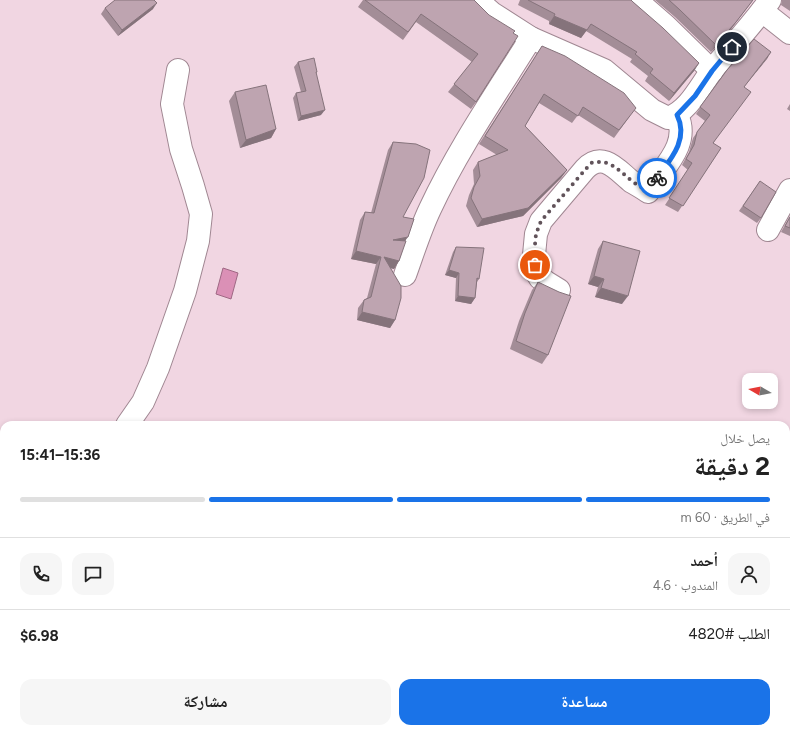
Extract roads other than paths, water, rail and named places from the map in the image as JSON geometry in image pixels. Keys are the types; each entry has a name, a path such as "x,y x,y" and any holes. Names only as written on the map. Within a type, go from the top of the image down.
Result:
{"street":[{"path":"477,0 492,13 532,38 604,70 661,116 668,118 677,115 695,96 712,71 766,6 790,34"},
{"path":"636,0 666,26 712,71"},
{"path":"405,275 429,210 450,170 479,120 532,38"},
{"path":"130,421 143,402 158,368 185,291 198,240 201,214 194,186 181,149 172,104 178,70"},
{"path":"559,290 540,278 536,269 536,234 541,221 585,169 594,162 604,162 614,165 633,182 648,192 678,148 682,125 677,115"},
{"path":"768,230 790,190"}]}
